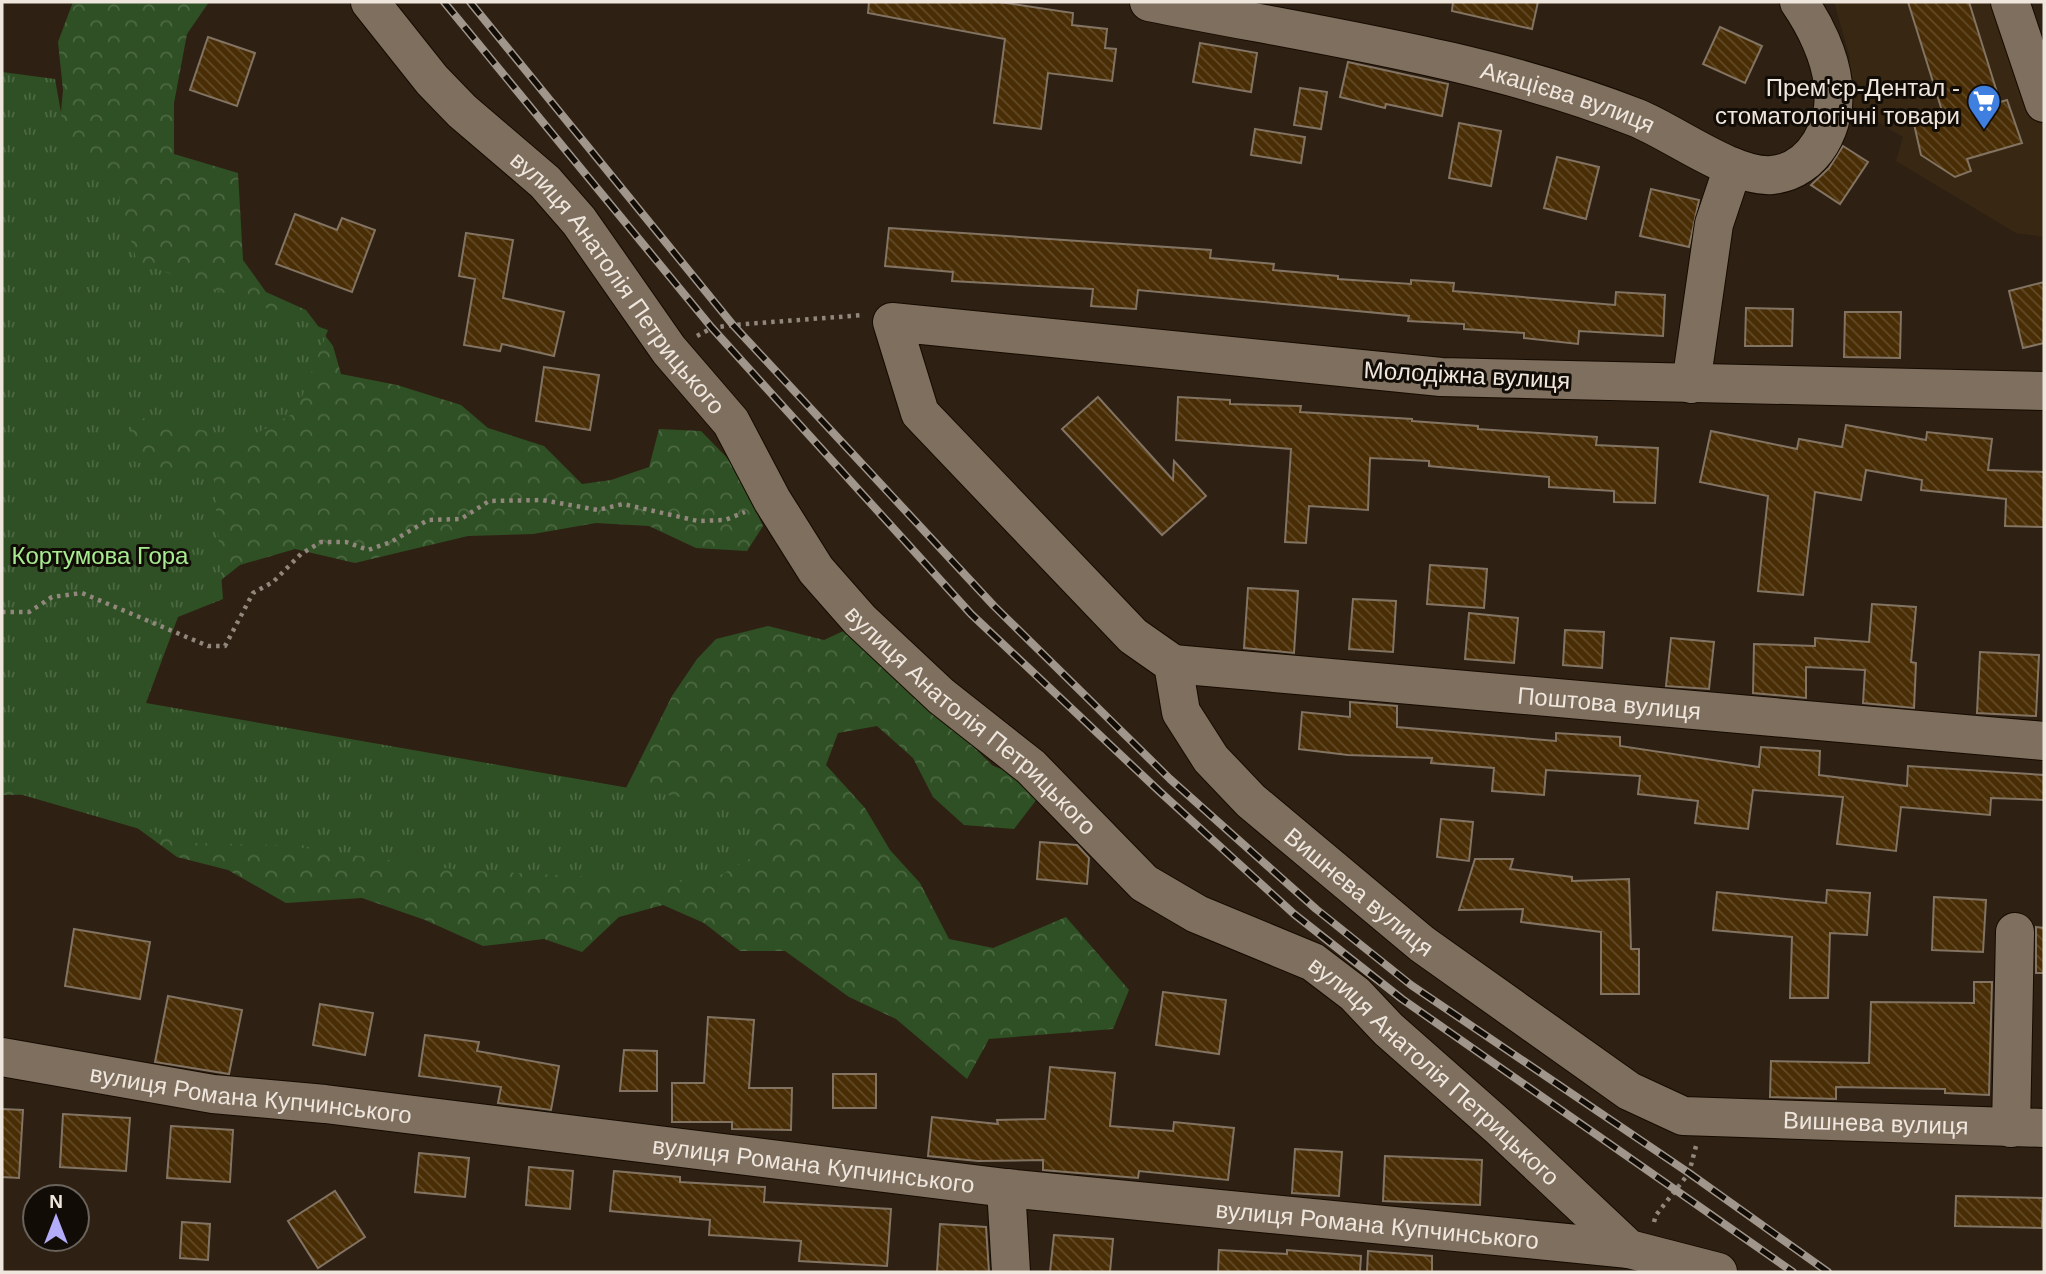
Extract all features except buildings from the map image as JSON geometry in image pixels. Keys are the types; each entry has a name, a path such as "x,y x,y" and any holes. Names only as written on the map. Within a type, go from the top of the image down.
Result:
{"street":[{"name":"вулиця Анатолія Петрицького","path":"370,2 432,80 462,111 545,182 579,221 669,350 731,422 772,500 816,570 860,620 941,696 1031,767 1144,883 1197,914 1313,962 1355,994 1388,1029 1639,1251 1718,1272"},
{"name":"Акацієва вулиця","path":"1149,2 1494,72 1637,118 1733,167 1771,175 1792,169 1809,160 1827,131 1833,85 1822,44 1799,2"},
{"path":"2010,2 2044,103"},
{"path":"1692,384 1714,223 1733,167"},
{"path":"892,322 920,413 1133,636 1174,664"},
{"name":"Молодіжна вулиця","path":"892,322 1441,377 2044,391"},
{"name":"Поштова вулиця","path":"1174,664 2044,741"},
{"name":"Вишнева вулиця","path":"1174,664 1181,712 1211,759 1251,802 1422,944 1629,1091 1683,1115 2028,1128"},
{"path":"2015,932 2028,1128"},
{"name":"вулиця Романа Купчинського","path":"2,1057 213,1094 325,1104 1006,1188 1639,1251"},
{"path":"1006,1188 1011,1272"}],"path":[{"path":"669,350 712,328 733,324 862,314 892,322"},
{"path":"2,612 29,612 52,597 82,593 208,646 225,646 253,593 273,582 301,554 321,542 346,542 369,550 391,542 428,520 461,519 489,501 542,500 598,510 623,504 698,521 725,520 772,500"},
{"path":"1639,1251 1656,1215 1689,1173 1695,1157"}],"shaded area":[{"path":"1834,2 2002,2 2044,127 2044,237 2016,233 1896,161 1903,137 1843,101 1850,58"}],"green space":[{"path":"73,2 209,2 187,34 174,103 174,154 238,173 243,260 266,292 306,310 333,346 341,374 397,385 461,405 488,428 544,446 582,484 611,480 649,467 659,429 701,431 733,464 763,526 747,551 696,548 649,526 596,523 533,534 468,536 355,563 295,549 240,565 201,596 170,610 131,702 626,788 672,696 697,659 716,639 768,626 824,640 852,627 993,766 1029,779 1037,799 1014,829 964,825 933,797 913,758 877,726 838,733 826,765 865,808 890,850 920,883 949,939 993,948 1066,917 1129,990 1113,1029 989,1039 967,1079 896,1019 849,997 785,951 740,951 704,923 663,905 619,917 582,952 544,939 483,946 425,920 362,898 286,903 228,870 177,857 129,822 72,794 2,795 2,126 59,134 63,90 58,42"},
{"name":"Кортумова Гора","path":"2,72 55,79 68,152 114,179 137,262 328,330 296,412 246,439 137,417 119,458 214,480 223,599 178,617 146,703 748,809 753,857 706,883 459,870 283,845 188,843 2,789"}],"railway":[{"path":"444,2 712,328 971,614 1159,791 1294,914 1402,999 1793,1272"},
{"path":"470,2 733,325 994,606 1170,779 1316,909 1411,985 1689,1173 1828,1272"}],"place":[{"name":"Прем'єр-Дентал - стоматологічні товари","path":"1984,131"}]}
